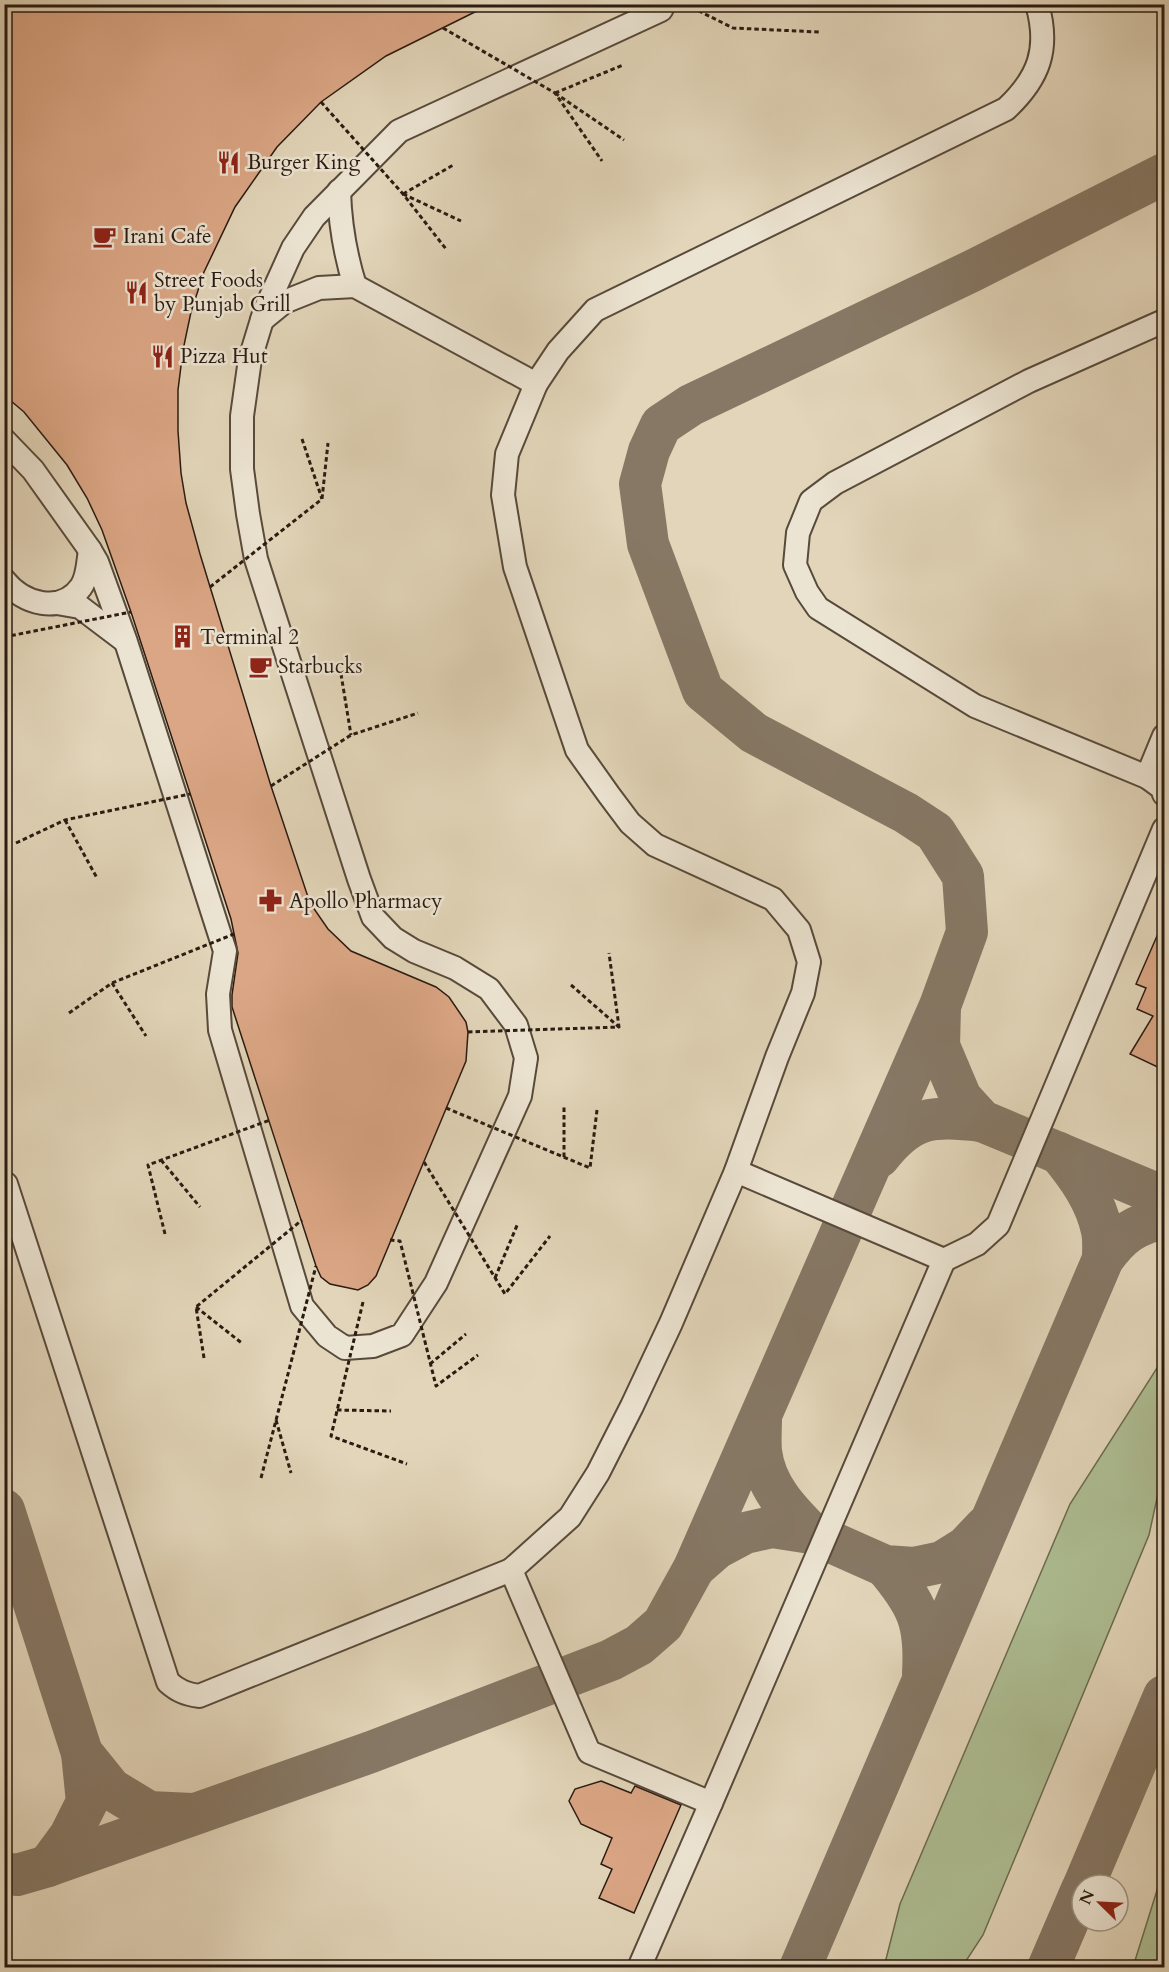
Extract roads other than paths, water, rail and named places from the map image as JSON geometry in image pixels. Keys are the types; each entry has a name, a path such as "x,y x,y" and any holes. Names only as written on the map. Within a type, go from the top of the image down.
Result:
{"lane":[{"path":"4,440 33,470 90,550 97,562 126,642 225,951 218,994 220,1030 302,1306 327,1336 345,1348 373,1346 402,1335 436,1283 520,1096 526,1058 516,1025 489,989 455,968 414,951 393,938 373,917 256,559 242,469 242,416 250,359 261,321 293,248 314,217 399,131 661,10 664,4"},
{"path":"5,1183 168,1682 176,1689 186,1694 199,1696 511,1570 570,1516 598,1473 671,1323 736,1171 803,993 809,963 799,930 773,899 655,845 630,823 577,750 515,567 503,495 507,454 536,384 558,351 595,310 1006,110 1024,92 1036,70 1043,44 1042,20 1037,4"},
{"path":"339,191 343,245 355,286"},
{"path":"261,321 284,302 319,288 355,286 536,384"},
{"path":"1164,321 1029,381 835,483 812,501 798,533 795,565 807,592 818,608 975,706 1147,777 1162,788 1164,794"},
{"path":"57,603 72,595 82,586 87,572 90,550"},
{"path":"4,580 11,589 26,600 80,608 126,642"},
{"path":"1147,777 1164,736"},
{"path":"639,1968 944,1260 977,1244 998,1225 1164,830"},
{"path":"736,1171 944,1260"},
{"path":"511,1570 589,1752 711,1803"}],"place":[{"name":"Burger King","path":"229,162"},
{"name":"Irani Cafe","path":"105,236"},
{"name":"Street Foods by Punjab Grill","path":"136,292"},
{"name":"Pizza Hut","path":"162,356"},
{"name":"Terminal 2","path":"182,637"},
{"name":"Starbucks","path":"260,666"},
{"name":"Apollo Pharmacy","path":"271,901"}]}
